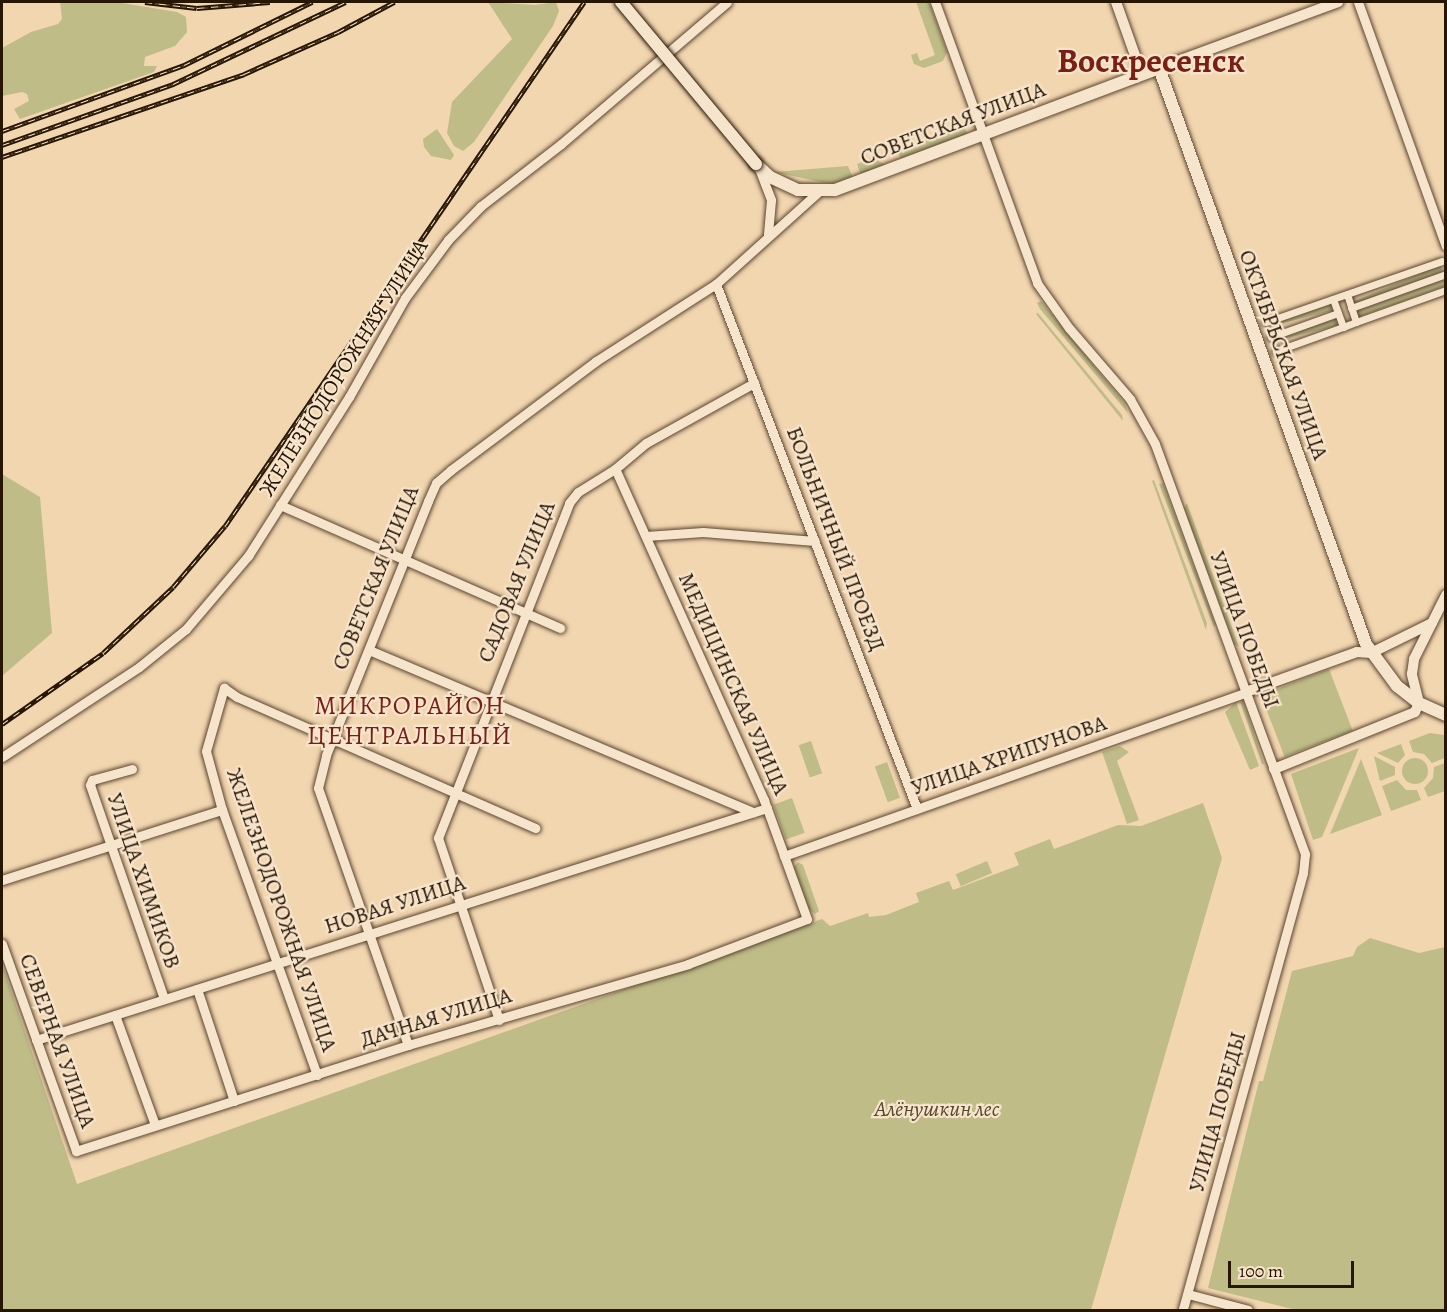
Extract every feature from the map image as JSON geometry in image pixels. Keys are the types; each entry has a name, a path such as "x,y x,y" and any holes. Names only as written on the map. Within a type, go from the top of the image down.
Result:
{"main road":[{"name":"СОВЕТСКАЯ УЛИЦА","path":"621,2 756,164 779,183 818,192 848,187 1159,69"},
{"name":"ОКТЯБРЬСКАЯ УЛИЦА","path":"1159,69 1371,653 1397,686 1419,703 1446,715"}],"street":[{"name":"ЖЕЛЕЗНОДОРОЖНАЯ УЛИЦА","path":"2,757 139,667 186,628 234,574 349,397 405,298 448,240 481,206 569,137 727,2"},
{"name":"УЛИЦА ПОБЕДЫ","path":"935,2 1042,294 1130,399 1148,428 1306,861 1183,1311"},
{"path":"1116,2 1142,75"},
{"name":"СОВЕТСКАЯ УЛИЦА","path":"1159,69 1336,2"},
{"path":"1358,2 1446,246"},
{"path":"756,164 771,200 768,235"},
{"name":"СОВЕТСКАЯ УЛИЦА","path":"408,1045 318,788 333,739 403,560 436,483 596,361 716,284 818,192"},
{"path":"1266,322 1442,261"},
{"path":"1352,308 1446,274"},
{"name":"БОЛЬНИЧНЫЙ ПРОЕЗД","path":"716,284 917,808"},
{"path":"1276,351 1446,290"},
{"path":"1347,294 1356,322"},
{"path":"1333,299 1343,327"},
{"path":"1271,337 1338,313"},
{"name":"САДОВАЯ УЛИЦА","path":"500,1020 438,838 569,502 588,484 615,470 645,443 754,383"},
{"name":"МЕДИЦИНСКАЯ УЛИЦА","path":"615,470 767,808 807,919"},
{"path":"280,505 560,628"},
{"path":"646,536 703,532 815,541"},
{"path":"1274,769 1415,711 1419,703 1412,668 1446,595"},
{"path":"1246,692 1357,652 1371,653 1432,623"},
{"path":"369,650 489,703 753,812"},
{"name":"ЖЕЛЕЗНОДОРОЖНАЯ УЛИЦА","path":"317,1075 222,810 206,751 224,688 237,697 333,739"},
{"name":"УЛИЦА ХРИПУНОВА","path":"784,856 917,808 921,811 1246,692"},
{"path":"333,739 535,828"},
{"name":"УЛИЦА ХИМИКОВ","path":"132,769 92,780 90,785 164,999"},
{"name":"НОВАЯ УЛИЦА","path":"36,1040 767,808"},
{"path":"2,880 222,810"},
{"name":"ДАЧНАЯ УЛИЦА","path":"76,1151 408,1045 688,964 807,919"},
{"name":"СЕВЕРНАЯ УЛИЦА","path":"2,944 76,1151"},
{"path":"197,989 234,1101"},
{"path":"115,1015 154,1125"},
{"path":"1188,1294 1248,1311"}],"green space":[{"path":"60,2 116,2 177,12 186,17 187,32 175,46 145,57 144,66 157,66 154,72 20,119 14,109 29,101 27,94 22,92 2,96 2,48 31,32 58,24 62,19"},
{"path":"488,2 535,5 556,2 559,11 553,26 474,142 463,151 454,146 447,133 452,102 512,39"},
{"path":"916,2 929,2 947,52 943,61 924,68 914,64 911,55 917,53 920,61 935,55"},
{"path":"964,126 968,136 902,163 898,153"},
{"path":"437,129 454,155 451,160 431,156 424,147 423,139"},
{"path":"872,158 886,165 861,175 857,164"},
{"path":"848,166 853,178 830,184 774,172"},
{"path":"1440,265 1443,272 1358,309 1354,301"},
{"path":"1445,279 1445,286 1359,317 1356,310"},
{"path":"1041,301 1125,404 1128,413 1040,309 1037,303"},
{"path":"1330,303 1332,311 1275,325 1273,317"},
{"path":"1038,313 1122,415 1123,421 1036,314"},
{"path":"1335,318 1337,326 1280,340 1278,332"},
{"path":"2,474 40,497 52,633 2,676"},
{"path":"1154,480 1207,623 1206,630 1152,481"},
{"path":"1163,483 1215,624 1214,627 1159,484"},
{"path":"1187,503 1239,647 1234,644 1184,508"},
{"path":"1329,669 1353,731 1285,757 1261,695"},
{"path":"1236,702 1259,766 1250,770 1225,712"},
{"path":"1240,702 1244,703 1264,764 1262,764"},
{"path":"1430,733 1444,735 1445,741 1445,758 1432,763 1424,754 1413,752 1409,741"},
{"path":"811,741 822,773 810,777 799,745"},
{"path":"1401,744 1405,755 1398,763 1377,753"},
{"path":"1120,746 1129,752 1117,761 1139,820 1127,824 1102,752"},
{"path":"1359,748 1322,837 1313,840 1291,774"},
{"path":"1374,756 1395,767 1395,775 1380,781"},
{"path":"1415,758 1424,762 1428,771 1424,780 1415,784 1406,780 1402,771 1406,762"},
{"path":"1361,759 1382,815 1330,834"},
{"path":"887,762 900,798 888,802 875,766"},
{"path":"1445,763 1445,791 1428,797 1424,788 1433,778 1434,767"},
{"path":"1397,780 1406,790 1417,790 1421,800 1391,811 1382,786"},
{"path":"792,798 805,833 786,840 773,805"},
{"name":"Алёнушкин лес","path":"1203,803 1222,858 1091,1310 2,1310 2,964 77,1184 822,919 830,926 868,913 869,917 886,915 919,902 916,893 949,881 953,890 1019,865 1014,853 1050,839 1054,849 1118,825 1141,826"},
{"path":"987,861 992,873 961,886 956,874"},
{"path":"798,862 803,865 819,911 815,914 808,909 793,868"},
{"path":"1370,938 1419,953 1445,947 1445,1310 1296,1310 1208,1288 1259,1081 1263,1081 1292,971 1353,956 1357,947"}],"railway":[{"path":"145,2 197,8 270,2"},
{"path":"2,131 184,65 312,2"},
{"path":"2,145 173,84 346,2"},
{"path":"2,157 244,74 338,32 394,2"},
{"path":"2,724 103,653 173,587 225,526 584,2"}],"district":[{"name":"Воскресенск","path":"1151,61"},
{"name":"МИКРОРАЙОН ЦЕНТРАЛЬНЫЙ","path":"410,721"}]}
